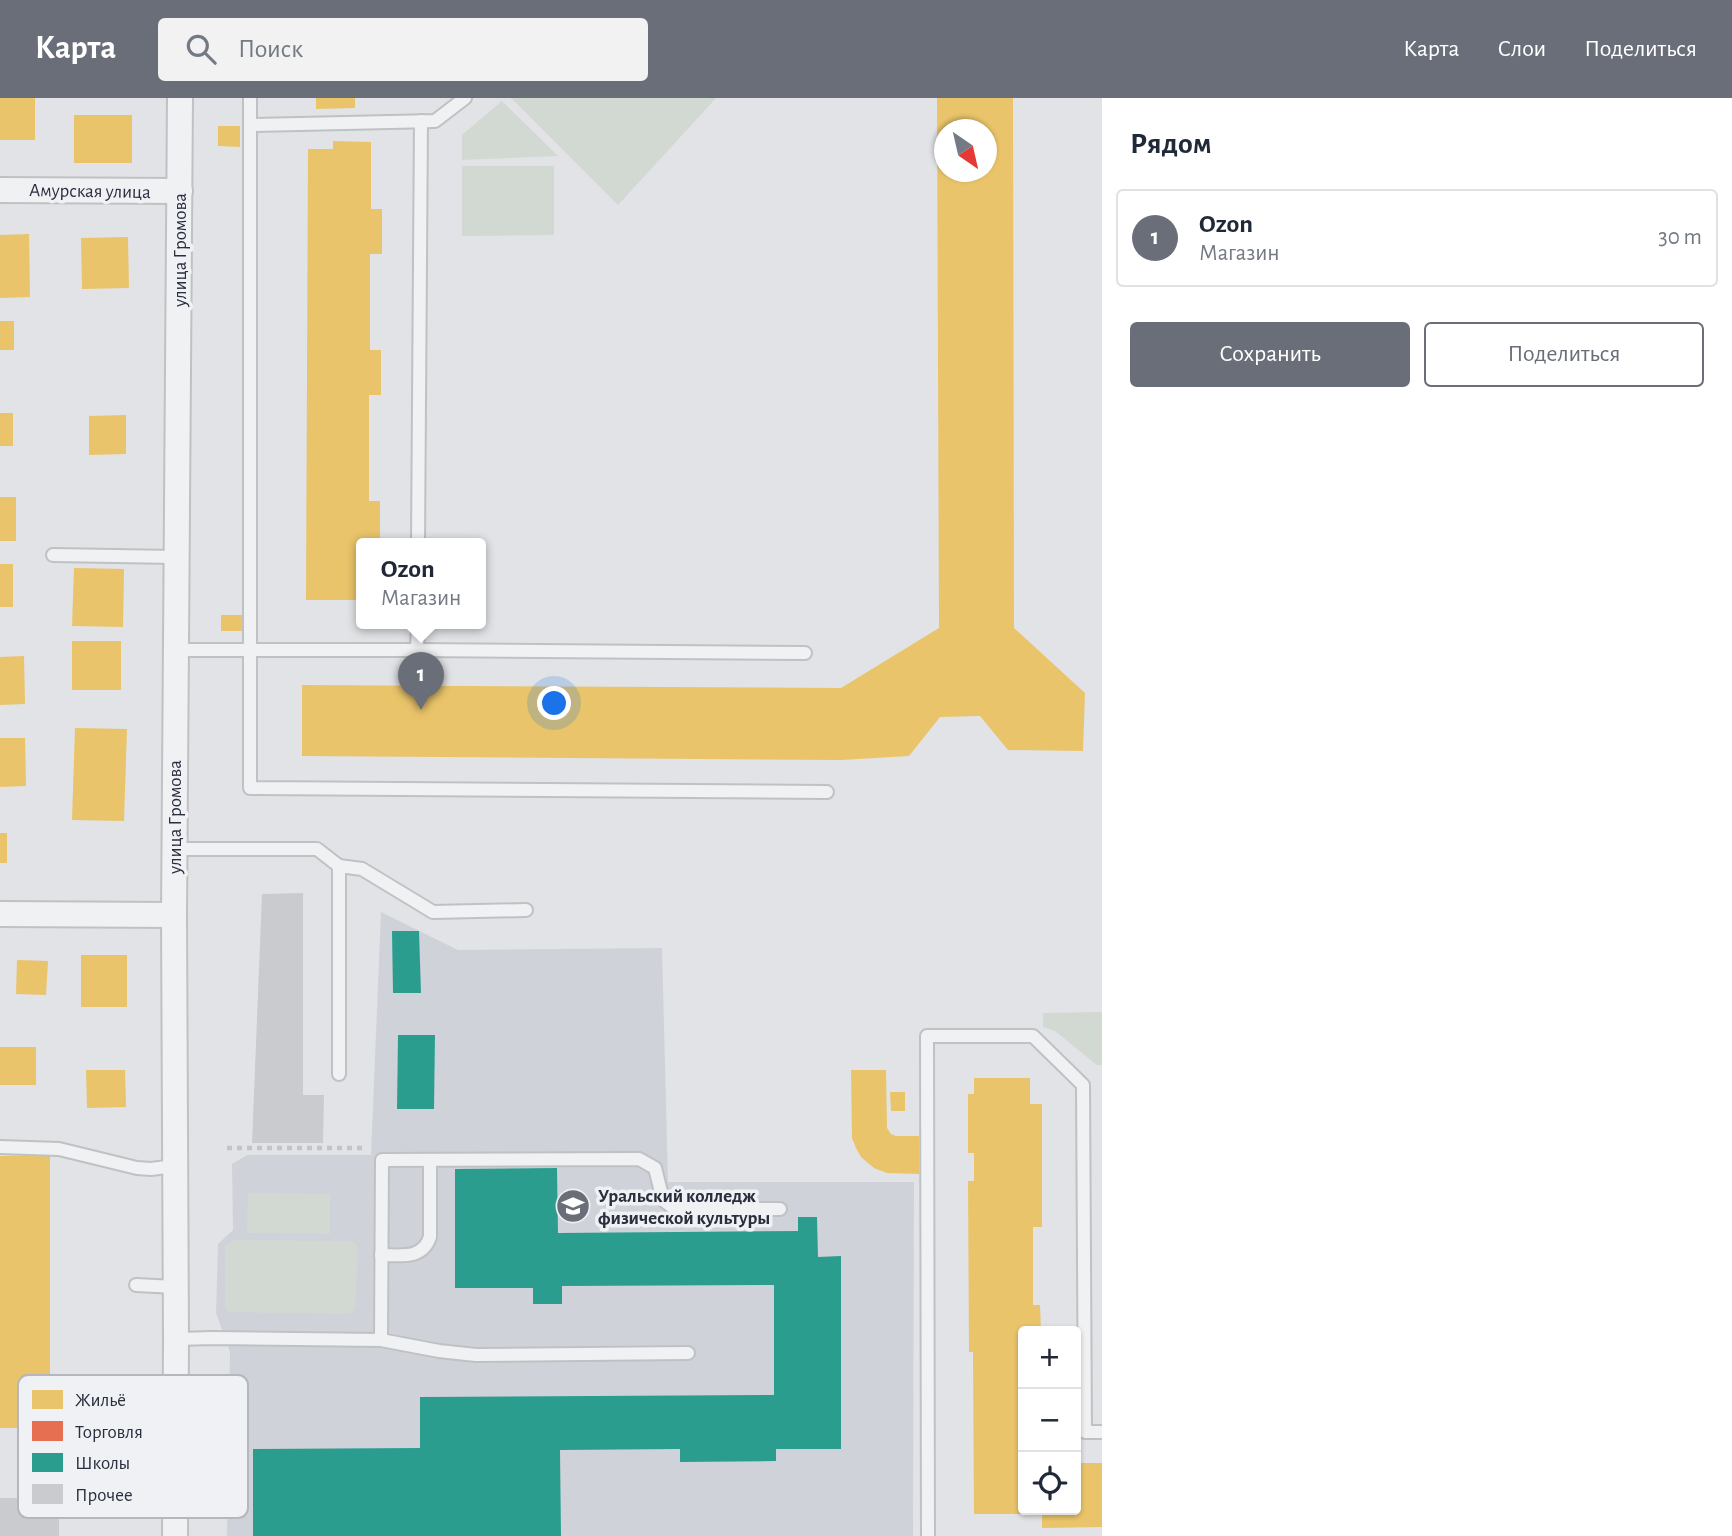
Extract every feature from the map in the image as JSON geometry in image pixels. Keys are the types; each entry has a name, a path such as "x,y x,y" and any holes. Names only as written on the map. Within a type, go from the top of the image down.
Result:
{"street":[{"name":"улица Громова","path":"176,1375 174,849 180,98"},
{"name":"Амурская улица","path":"0,190 180,191"},
{"path":"0,914 174,915"},
{"name":"улица Громова","path":"175,1518 175,1536"}],"lane":[{"path":"250,98 250,788 827,792"},
{"path":"250,125 435,121 465,98"},
{"path":"418,538 421,121"},
{"path":"53,555 176,557"},
{"path":"417,650 418,629"},
{"path":"176,650 806,653"},
{"path":"174,849 317,849 339,866 362,869 433,912 526,911"},
{"path":"339,866 339,1074"},
{"path":"928,1536 923,1154 928,1036 1033,1036 1083,1084 1085,1432 1102,1432"},
{"path":"0,1147 59,1149 137,1168 174,1166"},
{"path":"381,1340 382,1160 639,1159 655,1168 663,1200 675,1209 780,1209"},
{"path":"381,1255 417,1254 427,1247 430,1230 430,1160"},
{"path":"136,1285 175,1287"},
{"path":"176,1339 381,1340 476,1355 688,1353"}],"path":[{"path":"226,1148 365,1148"}],"shaded area":[{"path":"511,98 716,98 618,205"},
{"path":"502,101 558,156 462,160 462,135"},
{"path":"462,166 554,166 554,235 462,236"},
{"name":"Уральский колледж физической культуры","path":"381,912 458,950 662,948 668,1182 914,1182 913,1536 227,1536 227,1518 248,1518 248,1375 230,1375 230,1352 216,1313 218,1244 233,1230 232,1164 247,1155 371,1155"},
{"path":"1102,1012 1102,1065 1097,1065 1055,1031 1043,1027 1043,1013"},
{"path":"248,1193 330,1194 330,1234 247,1233"},
{"path":"234,1240 354,1242 358,1248 355,1309 346,1314 228,1312 225,1308 225,1246"}],"building: Жильё":[{"path":"0,98 35,98 35,140 0,140"},
{"path":"316,98 355,98 355,108 316,109"},
{"path":"937,98 1013,98 1014,628 1085,693 1083,751 1008,750 980,716 940,717 909,756 841,760 302,756 302,685 841,688 939,628 937,182 997,182 997,119 937,119"},
{"path":"74,115 132,115 132,163 74,163"},
{"path":"218,126 240,126 240,147 218,146"},
{"path":"333,141 371,142 371,209 382,209 382,254 370,254 370,350 381,350 381,395 369,395 369,501 380,501 380,538 356,538 356,600 306,600 308,149 333,149"},
{"path":"29,234 30,297 0,298 0,235"},
{"path":"128,237 129,288 82,289 81,238"},
{"path":"0,321 14,321 14,350 0,350"},
{"path":"0,413 13,413 13,446 0,446"},
{"path":"126,415 126,454 89,455 89,416"},
{"path":"0,497 16,497 16,541 0,541"},
{"path":"0,564 13,564 13,607 0,607"},
{"path":"74,568 124,569 123,627 72,626"},
{"path":"221,615 245,615 245,631 221,631"},
{"path":"72,641 121,641 121,690 72,690"},
{"path":"24,656 25,704 0,705 0,657"},
{"path":"75,728 127,729 124,821 72,820"},
{"path":"0,738 25,738 26,786 0,787"},
{"path":"0,833 7,833 7,863 0,863"},
{"path":"81,955 127,955 127,1007 81,1007"},
{"path":"17,960 48,961 46,995 16,994"},
{"path":"0,1047 36,1047 36,1085 0,1085"},
{"path":"86,1070 125,1070 126,1107 87,1108"},
{"path":"851,1070 886,1070 887,1128 896,1136 919,1136 919,1174 887,1173 874,1168 861,1157 852,1138"},
{"path":"974,1078 1030,1078 1030,1104 1042,1104 1042,1227 1033,1227 1033,1305 1040,1305 1041,1326 1018,1326 1018,1514 974,1514 968,1181 974,1181 974,1153 968,1153 968,1094 974,1094"},
{"path":"890,1092 905,1092 905,1111 891,1111"},
{"path":"50,1155 50,1375 18,1375 18,1428 0,1428 0,1156"},
{"path":"1081,1463 1102,1463 1102,1527 1042,1528 1042,1515 1081,1515"}],"building: Школы":[{"path":"392,931 419,931 421,993 393,993"},
{"path":"398,1035 435,1035 434,1109 397,1109"},
{"path":"557,1168 558,1233 798,1231 798,1217 817,1217 818,1257 841,1256 841,1449 776,1449 776,1461 680,1462 680,1449 560,1450 561,1536 253,1536 253,1449 420,1448 420,1397 774,1395 774,1285 562,1286 562,1304 533,1304 533,1288 455,1288 455,1169"}],"building: Прочее":[{"path":"303,893 303,1095 324,1095 323,1143 252,1143 262,894"},
{"path":"0,1498 18,1498 18,1518 59,1518 59,1536 0,1536"}],"place":[{"name":"Ozon","path":"421,710"},
{"name":"Уральский колледж физической культуры","path":"573,1206"}]}
